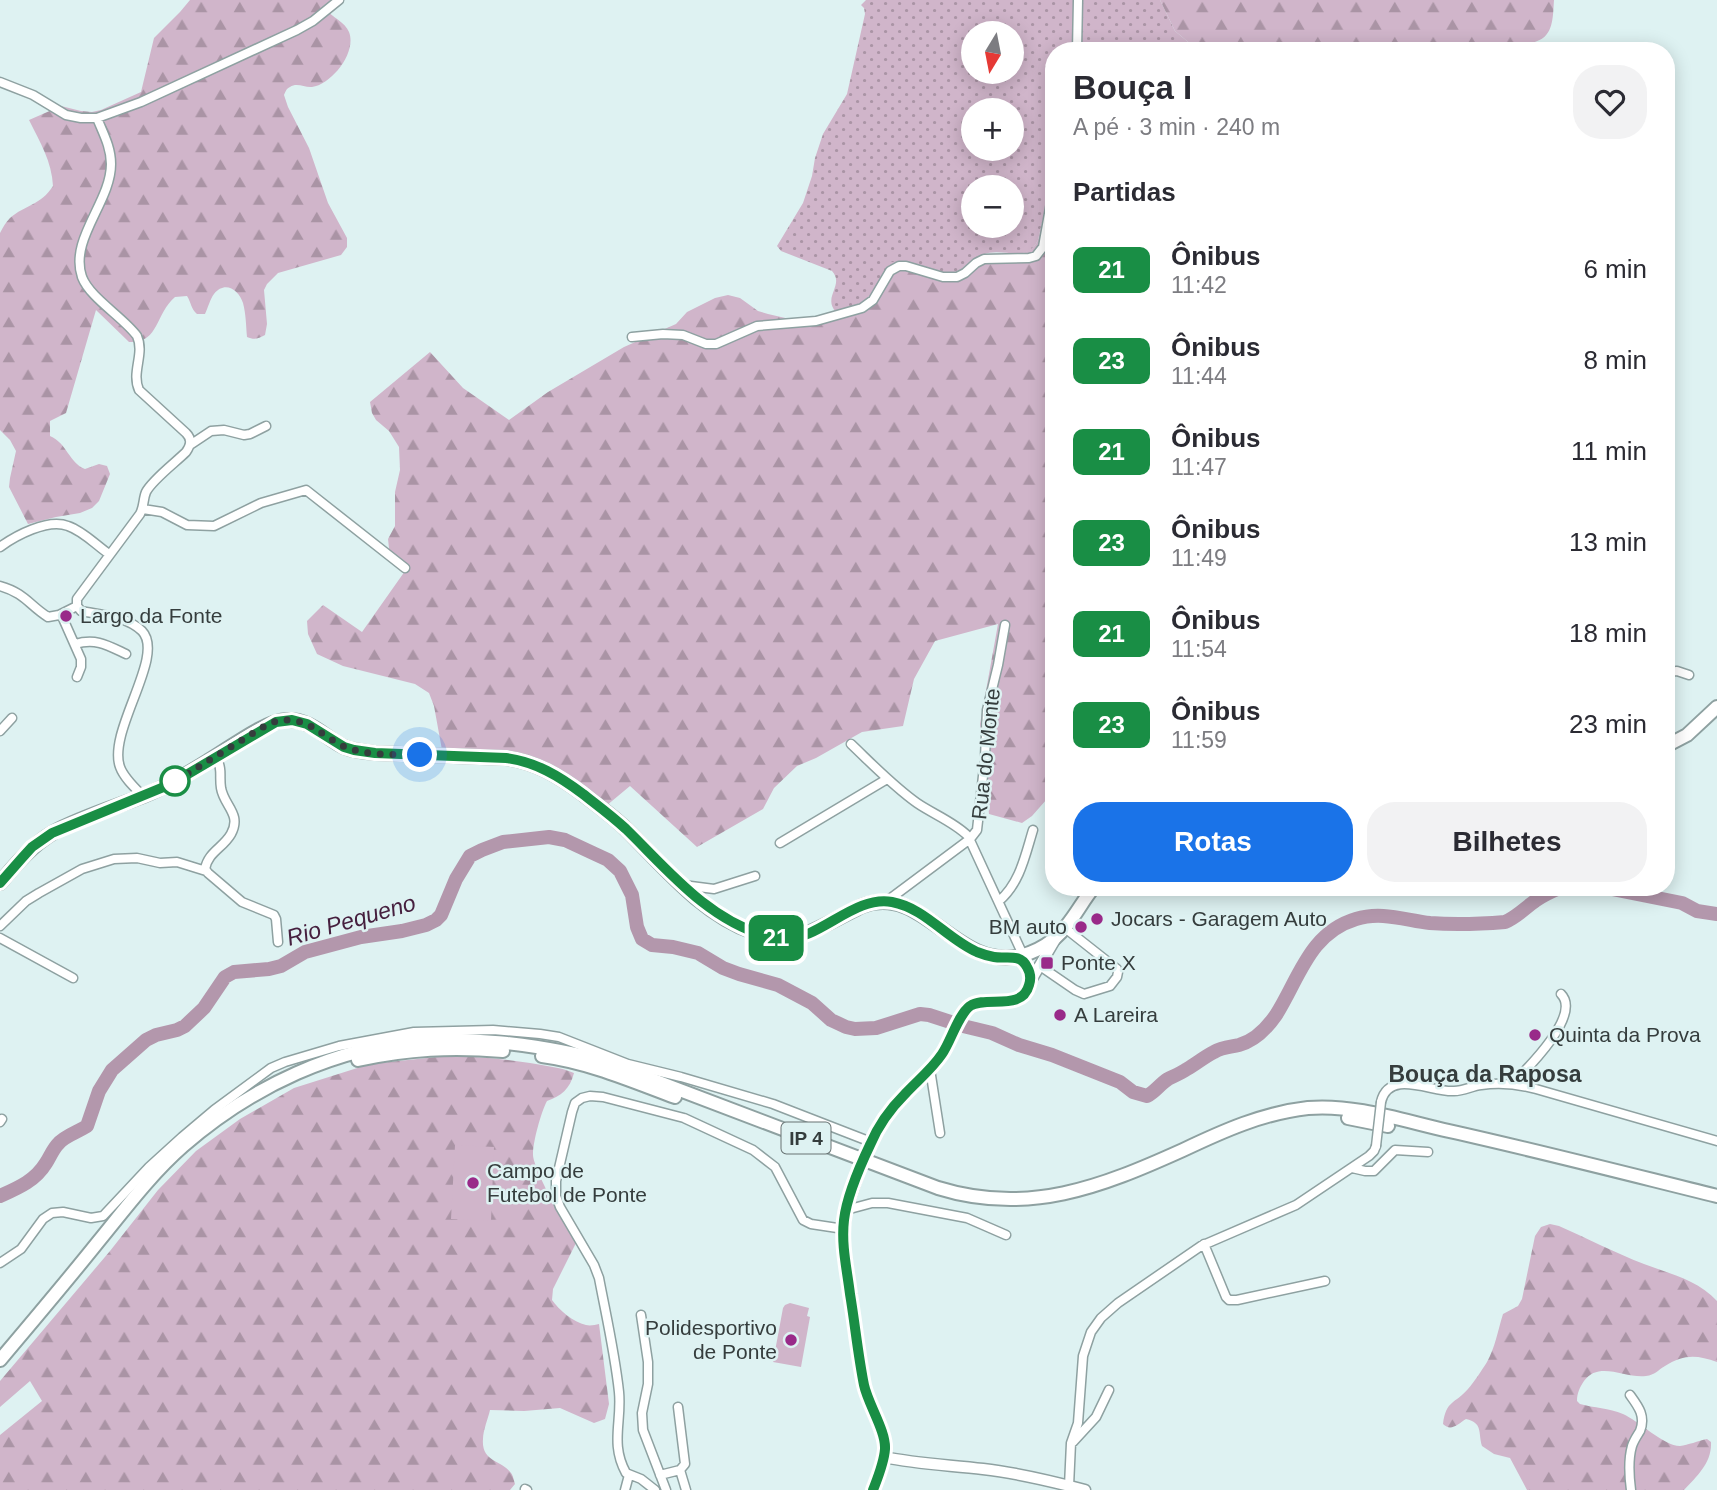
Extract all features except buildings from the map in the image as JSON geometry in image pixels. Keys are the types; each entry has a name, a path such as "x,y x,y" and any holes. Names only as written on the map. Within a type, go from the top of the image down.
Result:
{"main road":[{"path":"1675,741 1690,732 1717,707"},
{"path":"0,883 27,852 52,833 171,784 268,724 292,720 307,724 344,747 365,752 497,757 527,762 558,776 607,812 682,885 709,907 736,925 784,939 810,932 867,904 887,901 911,909 955,940 979,953 994,957 1027,954 1062,931 1087,896"},
{"name":"IP 4","path":"0,1360 163,1165 213,1122 274,1084 324,1061 375,1048 428,1040 486,1041 552,1048 585,1056 938,1188 982,1197 1032,1198 1091,1187 1122,1177 1248,1122 1287,1112 1319,1108 1372,1114 1517,1146 1717,1196"},
{"name":"IP 4","path":"0,1371 153,1189 204,1139 252,1106 302,1079 353,1061 407,1051 470,1049 534,1054 566,1060 618,1076 920,1189 954,1200 990,1206 1041,1205 1083,1197 1115,1187 1257,1127 1321,1116 1354,1119 1428,1134 1717,1204"}],"street":[{"path":"0,82 33,95 66,115 97,118 148,99 303,27 339,0"},
{"path":"1077,42 1078,0"},
{"path":"97,118 110,152 111,169 104,193 82,243 80,260 83,278 91,290 137,336 140,343 136,376 139,390 186,433 190,445"},
{"path":"632,337 683,335 706,344 716,344 757,326 816,321 862,308 873,300 890,271 899,266 952,278 965,274 984,259 1036,256 1043,247 1045,236"},
{"path":"77,606 79,596 143,509 149,487 190,445 211,431 224,430 244,435 266,426"},
{"path":"143,509 162,512 187,525 214,526 261,503 306,489 405,568"},
{"path":"0,547 22,533 60,524 73,528 110,554"},
{"path":"0,586 22,596 50,617 77,606"},
{"path":"77,606 82,611 131,623 147,638 144,668 121,731 118,753 121,769 143,796"},
{"path":"61,614 81,659 77,677"},
{"name":"Rua do Monte","path":"970,839 979,823 987,710 1005,625"},
{"path":"75,644 88,640 126,654"},
{"path":"1675,671 1689,675"},
{"path":"0,731 12,718"},
{"path":"851,744 899,789 962,830 970,839 1027,954 1037,961 1034,974"},
{"path":"206,871 208,859 229,837 234,824 232,811 221,791 222,772 216,756"},
{"path":"780,842 887,779"},
{"path":"999,901 1018,877 1033,830"},
{"path":"887,901 970,839"},
{"path":"0,926 26,901 82,869 114,859 137,858 160,863 180,862 206,871 242,902 274,915 278,942"},
{"path":"682,885 714,889 755,876"},
{"path":"864,1159 871,1142 894,1106 942,1055 966,1011 973,1005 1005,1002 1025,993 1034,974 1062,931 1118,972 1110,986 1084,994 1034,974 1025,963 1027,954"},
{"path":"0,938 73,978"},
{"path":"1512,1084 1540,1053 1564,1019 1567,1003 1561,994"},
{"path":"0,1263 21,1249 43,1219 52,1213 64,1212 94,1219 103,1216 149,1167 182,1137 268,1070 334,1047 420,1031 493,1030 559,1037 634,1066 773,1104 871,1142"},
{"path":"930,1069 940,1133"},
{"path":"1062,1486 1078,1423 1083,1356 1095,1325 1115,1305 1204,1244 1296,1205 1370,1155 1376,1146 1383,1094 1388,1089 1403,1084 1417,1084 1452,1091 1491,1084 1512,1084 1717,1142"},
{"path":"655,1490 641,1479 629,1475 624,1469 617,1448 619,1391 598,1275 556,1196 556,1181 575,1103 585,1097 600,1097 673,1115 753,1150 775,1167 803,1220 811,1224 844,1229"},
{"path":"1352,1168 1374,1171 1395,1150 1428,1152"},
{"path":"857,1177 846,1210 844,1251 861,1367 867,1395 884,1439 884,1457 873,1490"},
{"path":"846,1210 875,1202 888,1203 967,1218 1006,1235"},
{"path":"1204,1244 1229,1300 1325,1281"},
{"path":"641,1315 648,1360 643,1428 666,1490"},
{"path":"1071,1443 1096,1417 1109,1390"},
{"path":"1630,1395 1642,1417 1641,1429 1632,1446 1629,1462 1631,1490"},
{"path":"660,1475 680,1470 686,1462 678,1407"},
{"path":"884,1457 906,1462 990,1470 1085,1490"},
{"path":"680,1470 687,1490"},
{"path":"625,1490 629,1475"},
{"path":"1042,1479 1047,1490"}],"green space":[{"path":"190,0 335,0 325,9 345,25 349,32 351,40 346,57 335,74 320,85 293,86 287,89 284,95 309,148 328,203 347,238 347,247 341,255 278,273 267,284 264,290 267,324 265,335 258,338 247,337 243,303 235,291 227,287 214,294 205,314 195,312 187,296 175,297 151,333 139,341 129,342 96,310 66,413 50,421 50,436 60,443 80,466 85,469 99,464 107,466 110,474 99,501 92,508 28,524 9,487 16,451 0,430 0,233 10,218 38,201 53,186 48,160 29,120 61,106 81,111 101,110 141,92 154,38"},
{"path":"866,0 1160,0 1175,31 1188,42 1045,42 1045,210 1038,240 1033,247 1021,253 998,252 983,255 956,274 875,290 857,304 836,312 831,301 836,281 832,271 781,251 777,246 803,203 823,134 847,94 865,14 861,5"},
{"path":"1160,0 1554,0 1547,35 1534,42 1188,42 1175,31"},
{"path":"1045,210 1045,801 1022,823 989,814 980,724 998,624 935,641 914,679 903,726 862,732 797,766 774,788 763,809 697,847 630,786 606,806 557,769 528,756 491,750 442,750 429,693 415,684 343,666 317,654 308,634 307,621 323,605 362,632 405,571 390,557 388,539 395,526 395,492 400,470 399,447 389,431 376,420 370,402 430,352 463,388 509,420 548,392 624,347 676,324 687,312 715,298 728,295 740,298 758,311 768,314 794,320 814,320 869,298 891,262 904,262 956,274 965,270 971,259 981,255 1023,253 1038,240"},
{"path":"446,1056 520,1062 574,1073 564,1091 547,1101 533,1154 558,1213 576,1243 553,1289 552,1300 562,1312 576,1321 588,1325 599,1324 609,1404 605,1419 594,1423 560,1408 490,1410 483,1447 489,1456 512,1474 515,1484 510,1490 0,1490 0,1435 42,1401 30,1381 0,1407 0,1381 158,1190 196,1151 240,1119 294,1088 370,1064"},
{"name":"Campo de Futebol de Ponte","path":"455,1145 494,1147 491,1221 451,1219"},
{"path":"1550,1224 1633,1260 1683,1278 1717,1301 1717,1362 1697,1357 1685,1358 1646,1376 1597,1372 1584,1381 1578,1395 1577,1401 1580,1404 1623,1414 1674,1445 1707,1439 1711,1442 1706,1463 1684,1490 1527,1490 1510,1458 1494,1454 1482,1446 1475,1423 1466,1419 1452,1427 1443,1424 1449,1406 1468,1389 1487,1362 1503,1314 1518,1306 1522,1299 1535,1236 1541,1227"},
{"name":"Polidesportivo de Ponte","path":"790,1303 809,1308 807,1316 810,1317 801,1367 773,1362 783,1308"}],"waterway":[{"name":"Rio Pequeno","path":"0,1196 31,1179 42,1169 61,1141 87,1126 99,1091 112,1070 146,1040 185,1026 204,1008 225,977 234,972 281,966 305,952 361,937 426,925 441,915 456,879 470,856 503,842 549,837 565,840 608,860 620,871 632,895 637,927 642,939 652,945 698,953 723,968 778,985 812,1003 831,1020 846,1027 876,1028 920,1014 929,1015 992,1033 1052,1055 1120,1082 1133,1092 1147,1096 1168,1079 1210,1054 1245,1043 1260,1033 1276,1015 1316,946 1340,926 1356,919 1375,916 1439,924 1505,922 1543,896"},
{"name":"Rio Pequeno","path":"1647,896 1717,914"}],"tunnel":[{"path":"857,1177 864,1159"}],"bus line":[{"name":"21","path":"0,883 32,847 52,833 171,784 268,724 292,720 307,724 344,747 354,750 497,757 516,759 548,770 614,818 682,885 717,914 747,930 776,938 791,938 810,932 867,904 887,901 911,909 973,950 987,956 1015,957 1025,963 1030,975 1028,989 1014,1000 970,1006 939,1059 885,1118 871,1142 846,1210 844,1251 861,1367 867,1395 885,1443 883,1461 873,1490"}],"place":[{"name":"Largo da Fonte","path":"66,616"},
{"name":"Jocars - Garagem Auto","path":"1097,919"},
{"name":"BM auto","path":"1081,927"},
{"name":"Ponte X","path":"1047,963"},
{"name":"A Lareira","path":"1060,1015"},
{"name":"Quinta da Prova","path":"1535,1035"},
{"name":"Campo de Futebol de Ponte","path":"473,1183"},
{"name":"Polidesportivo de Ponte","path":"791,1340"}],"district":[{"name":"Bouça da Raposa","path":"1485,1074"}],"route":[{"path":"175,781 171,784 268,724 284,720 307,724 344,747 354,750 420,755"}]}
